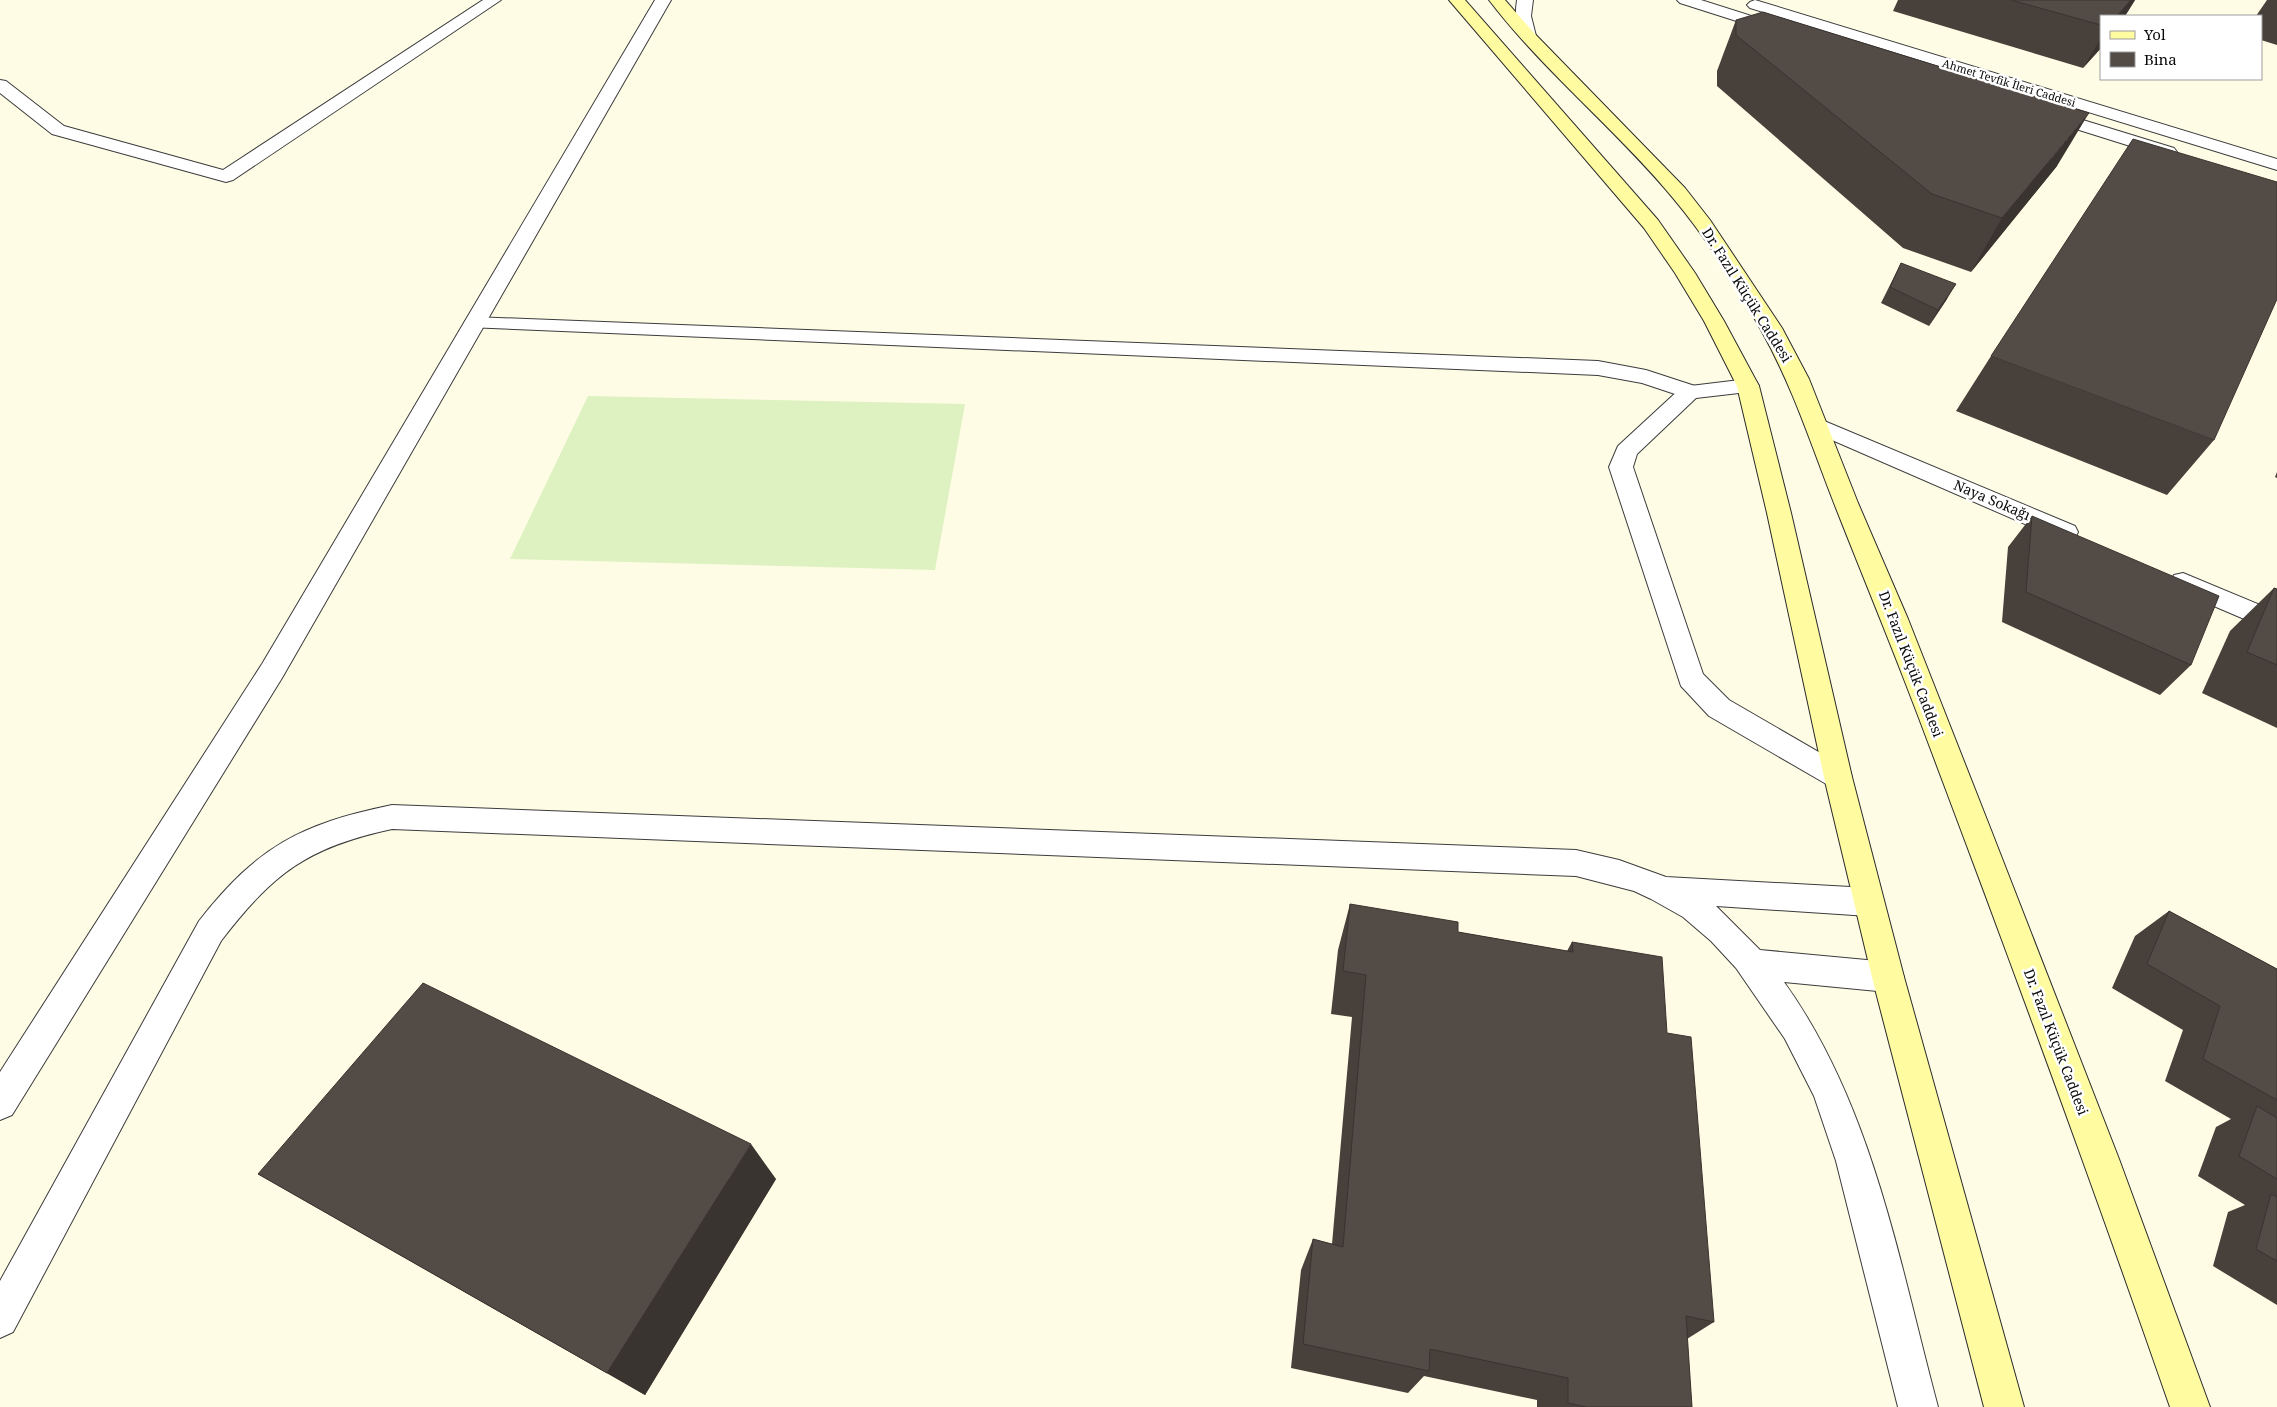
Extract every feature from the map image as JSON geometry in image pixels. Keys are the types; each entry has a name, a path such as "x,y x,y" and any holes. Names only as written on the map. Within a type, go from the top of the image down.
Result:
{"main road":[{"path":"1457,0 1651,224 1685,273 1714,321 1748,386 1779,513 1838,778 1869,902 2004,1407"},
{"name":"Dr. Fazıl Küçük Caddesi","path":"1497,0 1528,36 1678,192 1703,224 1771,328 1798,379 1846,504 1902,637 2101,1159 2190,1407"}],"street":[{"path":"0,85 58,130 226,176 494,0"},
{"path":"0,1103 272,671 663,0"},
{"path":"1525,0 1523,16 1528,36"},
{"name":"Ahmet Tevfik İleri Caddesi","path":"1740,0 2277,165"},
{"path":"1688,1 1790,33"},
{"name":"Ahmet Tevfik İleri Caddesi","path":"2036,111 2185,158"},
{"path":"474,323 1598,368 1646,377 1690,392 1748,386"},
{"path":"1690,392 1626,451 1621,467 1691,679 1719,708 1838,778"},
{"name":"Naya Sokağı","path":"1817,425 2084,540"},
{"path":"2167,575 2277,623"},
{"path":"0,1319 210,931 237,896 256,877 277,861 320,836 356,823 392,817 1576,863 1620,872 1663,890 1696,910 1726,935 1752,964 1797,1030 1820,1069 1841,1120 1858,1171 1918,1407"},
{"path":"1663,890 1869,902"},
{"path":"1752,964 1888,976"}],"green space":[{"path":"588,396 965,404 935,570 510,559"}],"building":[{"path":"2011,0 2131,0 2118,15 2100,15 2100,25"},
{"path":"1763,12 2089,113 2002,218 1932,194 1736,35 1736,20"},
{"path":"2133,139 2277,182 2277,299 2214,440 1991,356"},
{"path":"1901,263 1956,284 1938,310 1890,287"},
{"path":"2032,516 2219,596 2191,665 2026,592"},
{"path":"2274,588 2277,589 2277,665 2247,652"},
{"path":"1350,904 1458,922 1458,932 1573,952 1572,942 1662,957 1667,1033 1691,1037 1714,1322 1686,1316 1692,1407 1586,1407 1568,1403 1568,1378 1430,1349 1429,1371 1303,1344 1313,1239 1343,1247 1366,975 1343,971"},
{"path":"2169,911 2277,969 2277,1100 2203,1059 2220,1006 2147,964"},
{"path":"423,983 751,1144 607,1373 258,1174"},
{"path":"2257,1106 2277,1118 2277,1179 2239,1156"},
{"path":"2271,1194 2277,1197 2277,1261 2256,1249"}]}
